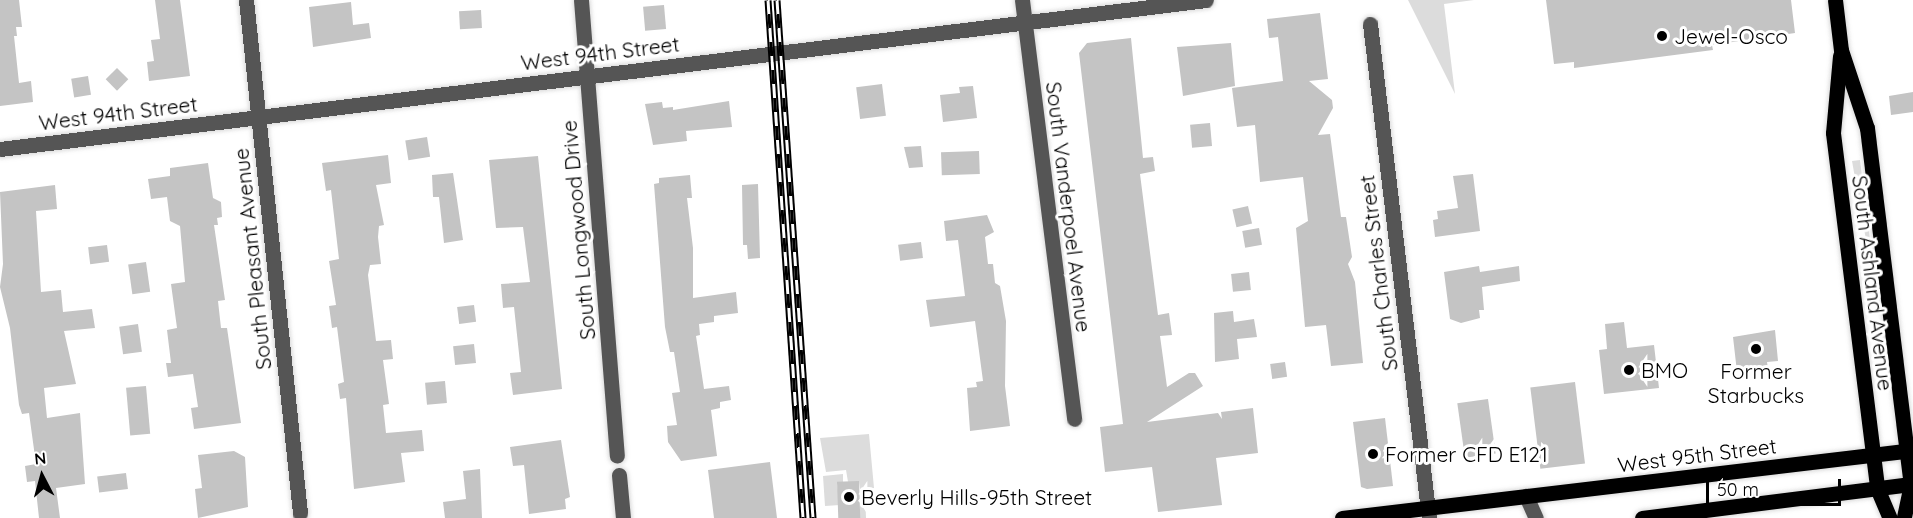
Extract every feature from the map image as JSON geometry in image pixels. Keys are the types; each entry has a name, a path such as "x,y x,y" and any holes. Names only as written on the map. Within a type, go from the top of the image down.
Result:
{"main road":[{"name":"South Ashland Avenue","path":"1835,0 1841,50 1867,128 1910,451 1912,484 1904,518"},
{"name":"South Ashland Avenue","path":"1841,50 1833,133 1877,488 1890,518"},
{"name":"West 95th Street","path":"1342,518 1428,513 1526,496 1910,451"},
{"path":"1642,518 1912,484"}],"street":[{"name":"South Pleasant Avenue","path":"246,0 300,513"},
{"name":"South Longwood Drive","path":"581,0 617,456"},
{"name":"South Vanderpoel Avenue","path":"1022,0 1074,420"},
{"name":"West 94th Street","path":"0,149 1206,0"},
{"name":"South Charles Street","path":"1370,24 1428,513"},
{"path":"619,475 623,518"},
{"path":"1526,496 1536,518"}],"shaded area":[{"path":"1408,0 1474,0 1444,4 1455,94"},
{"path":"1860,160 1870,240 1866,240 1852,161"},
{"path":"869,434 874,488 860,489 859,482 848,482 846,470 826,472 820,438"},
{"path":"843,474 843,483 837,484 840,505 825,506 823,476"},
{"path":"860,493 865,493 866,518 860,518"}],"building":[{"path":"0,0 19,0 22,27 16,27 17,36 14,36 19,83 31,81 33,102 0,106"},
{"path":"155,0 180,0 190,76 149,81 147,62 154,61 151,40 160,39"},
{"name":"Jewel-Osco","path":"1546,0 1791,0 1795,33 1712,45 1713,50 1574,68 1574,62 1554,64"},
{"path":"351,2 353,25 369,23 371,38 313,47 309,7"},
{"path":"664,5 666,29 645,31 643,7"},
{"path":"481,10 482,28 460,29 459,11"},
{"path":"1320,13 1328,79 1309,81 1332,100 1333,108 1318,135 1330,134 1341,217 1346,217 1352,257 1348,264 1355,282 1363,363 1331,366 1326,325 1305,327 1296,228 1308,221 1303,177 1260,182 1255,125 1237,127 1232,88 1283,81 1278,37 1269,38 1267,19"},
{"path":"1131,38 1143,158 1153,157 1155,171 1140,174 1158,315 1169,313 1172,335 1160,336 1167,387 1189,373 1195,373 1203,386 1147,422 1218,413 1222,419 1221,412 1253,408 1258,453 1216,458 1222,505 1158,512 1152,467 1105,472 1100,427 1123,424 1079,53 1087,43"},
{"path":"1231,43 1235,86 1183,96 1177,47"},
{"path":"117,68 128,79 117,91 106,79"},
{"path":"88,76 91,95 74,97 71,79"},
{"path":"882,84 886,116 860,119 856,87"},
{"path":"973,86 977,118 943,122 940,95 960,93 959,87"},
{"path":"1913,92 1913,112 1891,115 1889,96"},
{"path":"729,101 732,127 686,131 687,141 653,145 645,104 662,102 663,108 673,107 673,110"},
{"path":"1210,123 1212,146 1192,148 1190,125"},
{"path":"427,137 430,157 408,160 405,140"},
{"path":"921,146 923,167 909,168 904,147"},
{"path":"979,151 980,174 942,175 941,152"},
{"path":"388,155 391,183 376,185 384,225 379,226 378,237 381,264 370,265 368,275 376,341 391,340 393,359 383,360 389,404 383,405 386,433 422,430 424,451 401,453 405,482 354,489 346,398 340,399 338,384 344,382 337,327 332,328 329,306 336,305 329,261 339,259 331,190 326,191 322,163"},
{"path":"538,156 562,389 513,395 510,373 521,372 514,307 503,308 501,284 530,282 523,227 496,228 489,160"},
{"path":"208,163 213,198 221,202 222,217 217,218 218,225 214,225 225,300 218,301 221,328 227,328 241,423 194,429 191,408 198,407 193,374 168,377 166,363 171,363 167,330 177,328 171,284 185,282 180,226 170,221 167,197 151,199 148,179 170,176 170,168"},
{"path":"453,173 463,240 444,243 439,197 433,197 432,175"},
{"path":"1473,174 1480,231 1435,237 1433,220 1438,219 1437,211 1458,208 1453,176"},
{"path":"690,175 692,198 687,198 693,248 693,298 736,292 738,313 714,316 714,322 699,324 700,335 696,336 704,389 729,386 731,400 720,402 720,408 711,410 717,456 681,461 668,442 667,426 677,425 672,393 680,392 674,352 670,352 665,327 654,184 659,183 659,178"},
{"path":"758,184 760,258 748,259 747,245 743,245 742,185"},
{"path":"55,185 57,209 36,211 41,292 61,290 63,312 92,309 95,328 64,331 76,384 44,388 47,418 80,413 85,484 56,488 60,518 39,518 35,481 27,482 25,466 36,464 29,413 22,414 19,405 10,328 0,287 3,264 0,192"},
{"path":"1248,206 1252,224 1236,227 1232,210"},
{"path":"987,215 994,232 985,237 988,264 993,264 995,283 1000,286 1006,321 1005,386 1010,426 970,431 967,388 977,387 976,382 983,381 975,321 930,327 926,300 965,296 958,240 946,241 944,221"},
{"path":"1259,228 1262,245 1245,248 1242,231"},
{"path":"921,242 923,258 900,261 898,245"},
{"path":"107,245 109,262 90,264 88,247"},
{"path":"146,262 150,292 132,294 128,265"},
{"path":"1479,266 1480,272 1519,266 1520,281 1482,287 1484,310 1479,310 1480,318 1461,323 1450,319 1444,272"},
{"path":"1249,272 1251,290 1233,292 1231,274"},
{"path":"474,305 476,322 459,324 457,307"},
{"path":"1233,311 1234,322 1254,319 1257,337 1237,339 1239,359 1215,362 1214,313"},
{"name":"BMO","path":"1624,322 1627,348 1654,345 1659,388 1604,394 1599,350 1607,349 1605,324"},
{"path":"138,324 142,352 123,354 119,327"},
{"name":"Former Starbucks","path":"1775,330 1778,361 1767,362 1768,369 1737,372 1733,337"},
{"path":"474,344 476,363 455,365 453,346"},
{"path":"1285,362 1287,377 1272,379 1270,364"},
{"path":"445,381 447,403 427,405 425,383"},
{"path":"1575,382 1585,463 1540,469 1530,387"},
{"path":"146,386 150,434 130,436 126,388"},
{"path":"1488,399 1496,453 1465,458 1457,403"},
{"name":"Former CFD E121","path":"1385,418 1393,486 1367,489 1361,487 1353,422"},
{"path":"561,440 570,497 565,499 566,509 529,514 524,465 513,466 510,447"},
{"path":"234,451 245,457 248,507 198,518 195,489 202,488 198,455"},
{"path":"770,462 777,518 714,518 708,470"},
{"path":"480,469 482,518 445,518 443,502 466,499 463,471"},
{"path":"126,473 128,489 99,492 97,477"},
{"name":"Beverly Hills-95th Street","path":"859,481 860,518 838,518 837,482"}],"railway":[{"path":"768,0 803,518"},
{"path":"777,0 813,518"}],"place":[{"name":"Jewel-Osco","path":"1662,36"},
{"name":"Former Starbucks","path":"1756,349"},
{"name":"BMO","path":"1629,370"},
{"name":"Former CFD E121","path":"1373,454"},
{"name":"Beverly Hills-95th Street","path":"849,497"}]}
